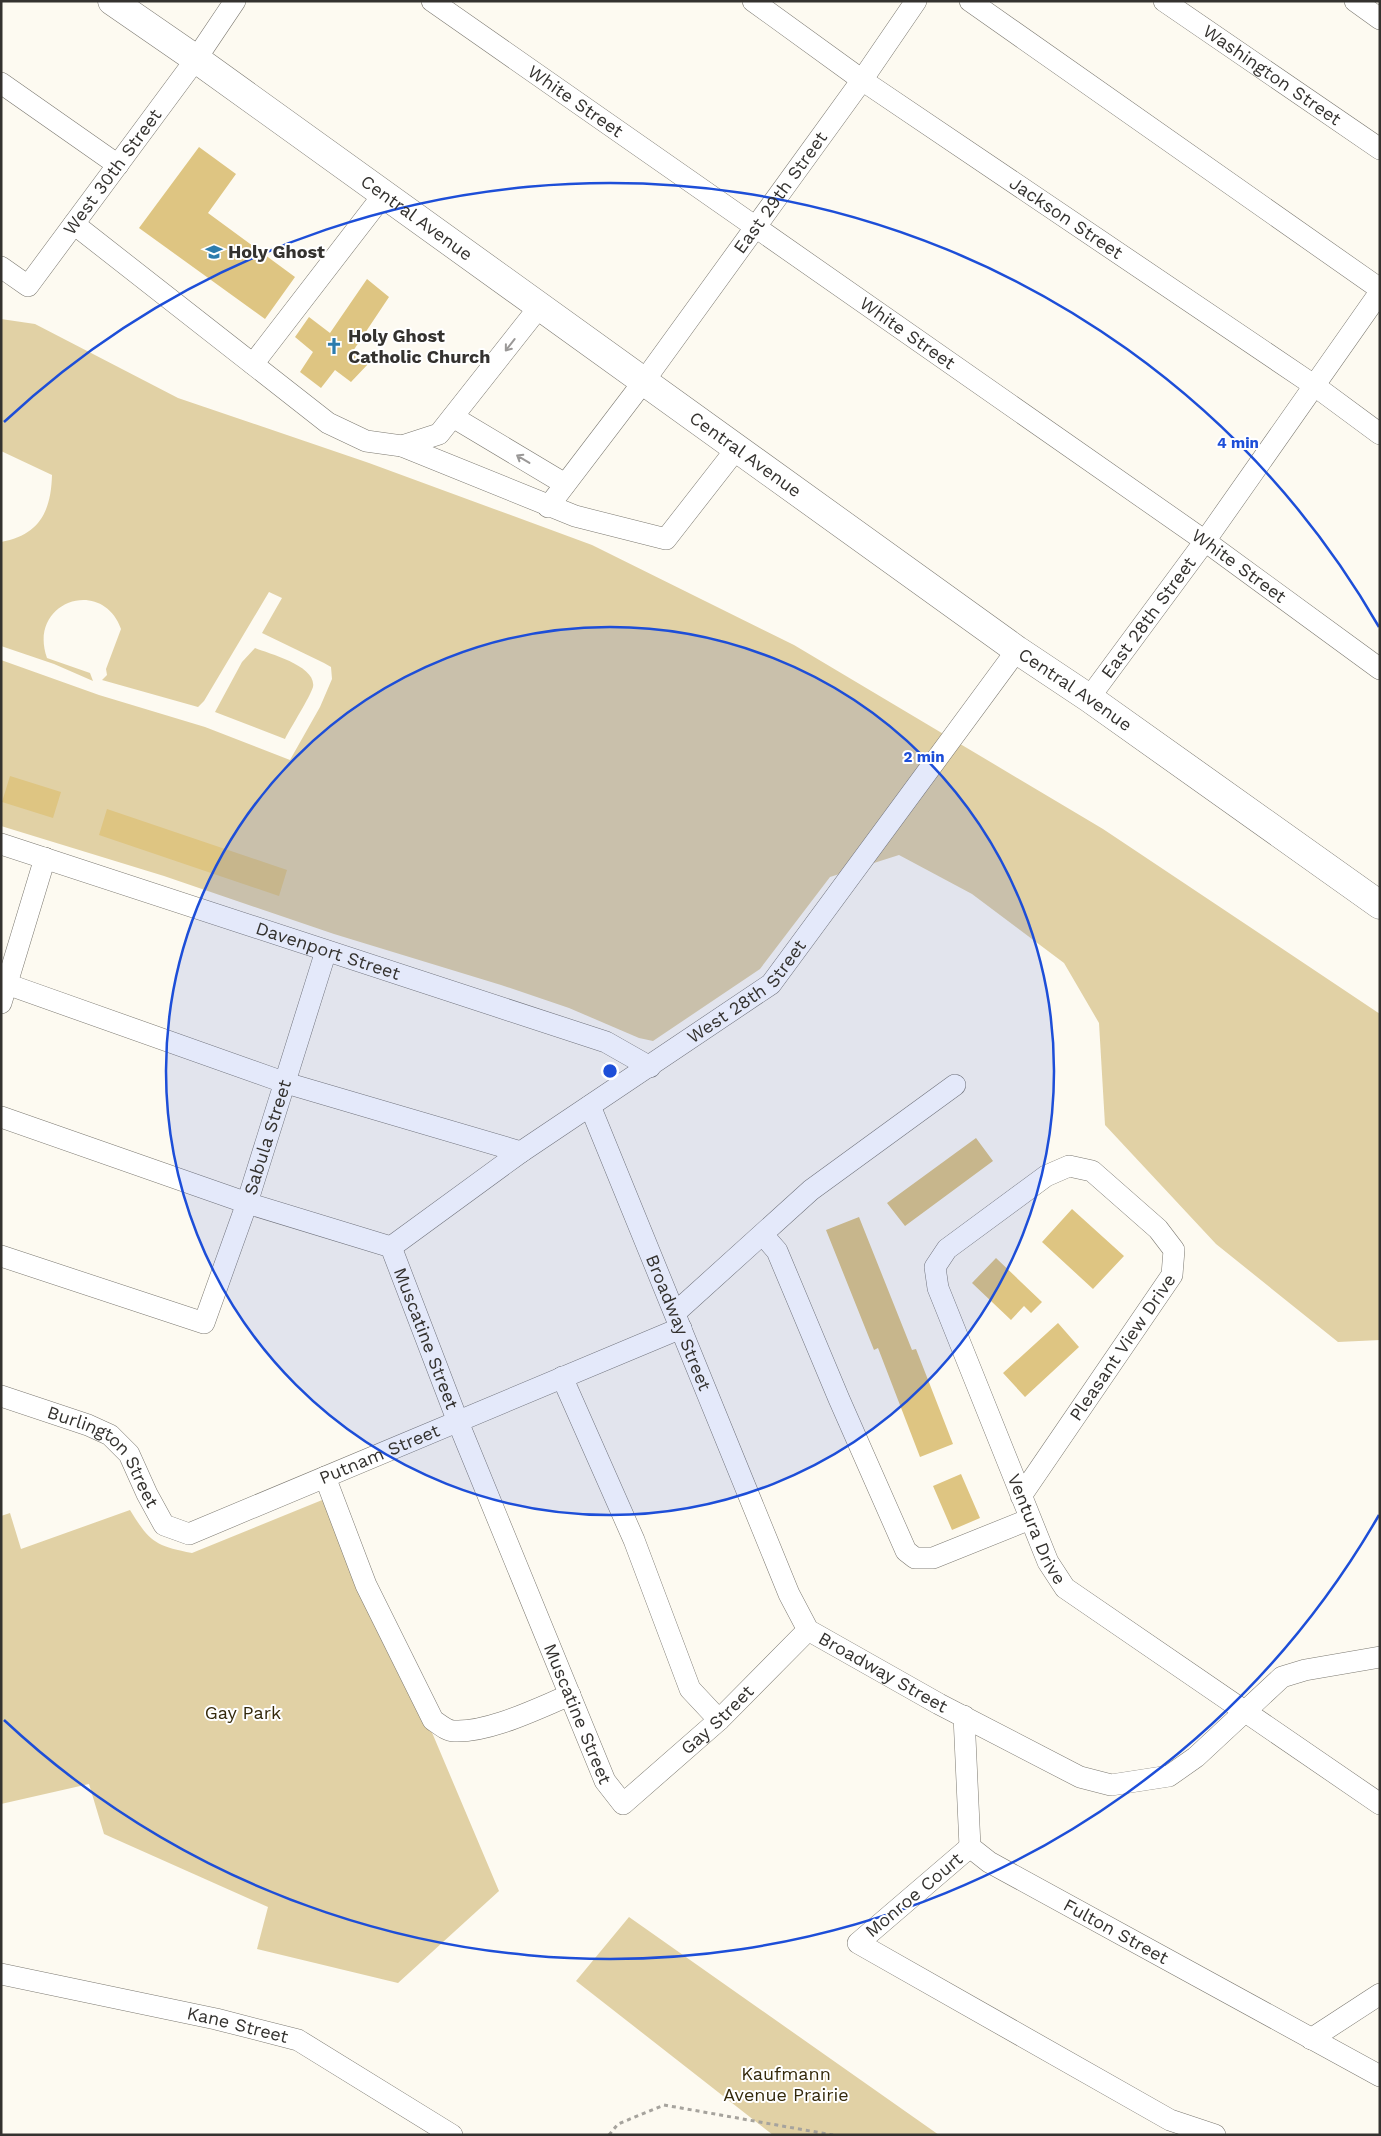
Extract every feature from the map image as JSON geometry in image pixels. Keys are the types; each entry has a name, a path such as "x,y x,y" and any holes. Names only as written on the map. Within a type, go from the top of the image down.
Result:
{"main road":[{"name":"Central Avenue","path":"112,1 196,59 1017,650 1089,698 1380,905"}],"street":[{"name":"West 30th Street","path":"1,267 28,286 196,59 235,1"},
{"name":"White Street","path":"432,1 1204,541 1380,670"},
{"name":"Jackson Street","path":"752,1 862,80 1315,386 1380,434"},
{"name":"East 29th Street","path":"548,507 644,381 862,80 916,1"},
{"path":"970,1 1380,290"},
{"name":"Washington Street","path":"1164,1 1380,148"},
{"path":"1355,1 1380,19"},
{"path":"1,82 118,165"},
{"path":"253,364 384,194"},
{"path":"74,224 328,423 366,440 402,446 548,507 666,540 737,448"},
{"name":"East 28th Street","path":"1089,698 1315,386 1380,290"},
{"path":"402,446 439,434 540,306"},
{"path":"453,417 565,484"},
{"name":"West 28th Street","path":"391,1247 521,1152 771,984 1017,650"},
{"name":"Davenport Street","path":"1,844 606,1042 650,1067"},
{"path":"44,858 3,990 286,1083 521,1152"},
{"name":"Sabula Street","path":"1,1256 204,1323 247,1203 326,951"},
{"name":"Putnam Street","path":"189,1534 562,1377 678,1321 763,1235 812,1190 955,1085"},
{"name":"Broadway Street","path":"590,1106 788,1594 808,1630 1080,1777 1111,1785 1169,1776 1196,1757 1244,1710 1282,1678 1305,1670 1380,1657"},
{"name":"Muscatine Street","path":"1,1117 247,1203 391,1247 458,1422 605,1781 624,1804"},
{"name":"Pleasant View Drive","path":"935,1267 947,1249 1046,1176 1070,1166 1092,1171 1158,1229 1174,1250 1172,1275 1021,1496"},
{"path":"763,1235 777,1251 906,1552 915,1558 933,1558 1030,1519"},
{"name":"Ventura Drive","path":"935,1267 938,1288 1030,1519 1048,1562 1066,1588 1380,1804"},
{"path":"562,1377 634,1540 690,1689 719,1720"},
{"name":"Burlington Street","path":"1,1396 88,1425 110,1435 129,1454 147,1494 164,1525 189,1534"},
{"path":"325,1477 366,1585 433,1720 452,1731 478,1729 520,1716 570,1695"},
{"name":"Gay Street","path":"624,1804 719,1720 808,1630"},
{"path":"964,1716 970,1847"},
{"name":"Monroe Court","path":"970,1847 858,1943 1170,2120 1215,2135"},
{"name":"Fulton Street","path":"970,1847 989,1862 1380,2076"},
{"name":"Kane Street","path":"1,1974 216,2019 298,2040 452,2135"},
{"path":"1311,2039 1380,1994"}],"path":[{"path":"609,2135 618,2124 664,2105 833,2135"}],"green space":[{"path":"1,319 35,324 178,398 369,463 592,545 794,645 1103,829 1380,1014 1380,1340 1338,1342 1216,1244 1105,1125 1099,1023 1064,963 972,894 899,855 830,877 760,969 653,1041 639,1038 569,1008 501,985 334,934 164,876 1,826 1,660 99,695 205,727 290,760 320,707 332,679 331,667 262,633 282,598 269,592 204,701 198,707 102,680 107,675 106,669 121,629 112,613 99,603 84,600 69,603 57,610 47,622 44,639 47,658 90,673 93,681 54,664 1,646 1,542 25,534 40,520 49,500 52,475 1,451"},
{"path":"255,648 281,657 300,667 308,673 312,680 313,687 311,692 285,739 215,712 242,662"},
{"name":"Gay Park","path":"332,1496 499,1891 398,1983 257,1949 268,1907 104,1834 89,1784 1,1804 1,1516 10,1513 21,1549 130,1510 142,1529 154,1540 169,1548 192,1553"},
{"name":"Kaufmann Avenue Prairie","path":"629,1917 939,2135 773,2135 576,1981"}],"building":[{"path":"199,147 236,174 208,213 295,277 265,319 139,228"},
{"path":"367,279 389,297 353,351 369,363 351,382 335,370 321,388 300,372 313,352 295,337 309,317 330,333"},
{"path":"10,776 61,792 53,818 2,802"},
{"path":"107,809 287,870 279,896 99,835"},
{"path":"976,1138 993,1161 905,1226 887,1203"},
{"path":"1072,1209 1124,1256 1093,1289 1042,1242"},
{"path":"859,1217 912,1350 916,1349 953,1444 920,1457 878,1348 874,1350 826,1230"},
{"path":"996,1258 1042,1302 1031,1313 1024,1306 1011,1320 972,1283"},
{"path":"1058,1323 1079,1347 1025,1397 1003,1373"},
{"path":"961,1474 980,1518 952,1530 933,1486"}],"place":[{"name":"Holy Ghost","path":"214,252"},
{"name":"Holy Ghost Catholic Church","path":"334,346"}]}
